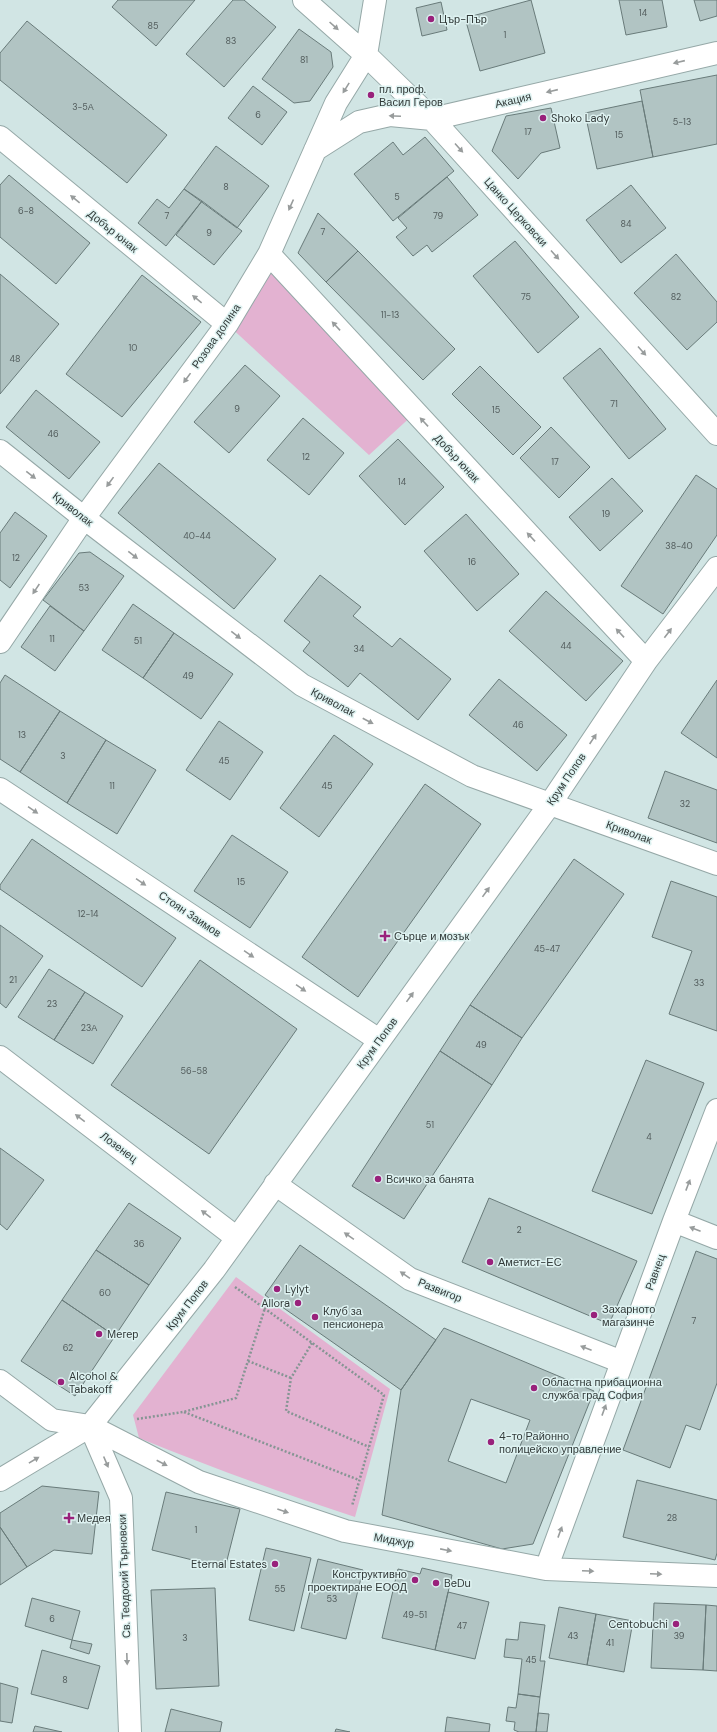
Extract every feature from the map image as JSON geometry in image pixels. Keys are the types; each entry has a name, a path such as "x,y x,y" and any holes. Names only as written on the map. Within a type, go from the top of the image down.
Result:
{"street":[{"name":"Цанко Церковски","path":"304,0 366,55 432,119 717,434"},
{"name":"Розова долина","path":"0,642 84,518 227,324 269,254 336,102 366,55 375,0"},
{"name":"Акация","path":"315,150 359,122 390,115 432,119 717,53"},
{"name":"Добър юнак","path":"0,137 227,324"},
{"name":"Добър юнак","path":"269,254 646,661"},
{"name":"Криволак","path":"0,451 84,518 302,685 472,776 717,864"},
{"name":"Крум Попов","path":"0,1480 90,1426 214,1270 550,804 646,661 717,568"},
{"name":"Стоян Заимов","path":"0,788 379,1040"},
{"name":"Лозенец","path":"0,1057 237,1238"},
{"name":"Равнец","path":"546,1569 674,1221 717,1110"},
{"name":"Развигор","path":"275,1184 410,1279 622,1362"},
{"path":"674,1221 717,1238"},
{"name":"Миджур","path":"0,1382 52,1420 90,1426 199,1482 345,1531 546,1569 717,1576"},
{"name":"Св. Теодосий Търновски","path":"90,1426 121,1498 130,1732"}],"path":[{"path":"232,1284 384,1395 345,1531"},
{"path":"90,1426 183,1412 236,1398 265,1308"},
{"path":"312,1343 291,1378 286,1411 369,1447"},
{"path":"248,1361 291,1378"},
{"path":"183,1412 359,1480"}],"shaded area":[{"path":"269,254 415,413 369,455 227,324"},
{"path":"236,1277 390,1389 355,1517 300,1499 139,1438 133,1415"}],"building":[{"path":"118,0 195,0 156,46 112,7"},
{"path":"233,0 244,0 276,27 224,87 186,54"},
{"path":"531,0 545,53 480,71 465,18"},
{"path":"619,0 662,0 667,27 626,35"},
{"path":"694,0 717,0 717,16 700,21"},
{"path":"441,2 447,30 422,36 416,8"},
{"path":"27,21 167,135 127,183 0,80 0,53"},
{"path":"299,29 331,52 333,67 310,101 294,103 262,79"},
{"path":"717,75 717,144 653,157 640,90"},
{"path":"253,86 287,112 262,145 228,118"},
{"path":"642,101 653,157 597,169 585,113"},
{"path":"551,108 560,148 541,153 518,179 492,151 506,116"},
{"path":"425,137 454,171 393,221 354,174 393,142 403,155"},
{"path":"216,146 269,186 237,228 184,189"},
{"path":"9,175 90,243 56,284 0,237 0,185"},
{"path":"447,177 478,215 432,252 427,245 413,256 396,237 407,228 398,218"},
{"path":"631,185 666,228 621,263 586,220"},
{"path":"184,189 202,201 166,246 138,223 157,199 169,208"},
{"path":"202,201 242,231 214,265 176,235"},
{"path":"318,213 358,251 326,282 298,253"},
{"path":"515,241 579,317 538,353 473,276"},
{"path":"358,251 455,349 423,380 326,282"},
{"path":"676,254 717,302 717,322 687,350 634,293"},
{"path":"0,274 59,324 0,394"},
{"path":"142,275 201,322 122,417 66,374"},
{"path":"600,348 666,429 629,459 563,378"},
{"path":"245,365 280,396 229,453 194,422"},
{"path":"480,366 541,427 513,455 452,394"},
{"path":"36,390 100,442 69,479 6,427"},
{"path":"303,418 344,453 309,495 267,460"},
{"path":"551,427 590,467 559,498 520,458"},
{"path":"398,439 444,487 405,525 359,476"},
{"path":"159,463 276,559 234,609 118,513"},
{"path":"696,475 717,489 717,535 663,614 621,586"},
{"path":"612,478 643,511 600,551 569,517"},
{"path":"15,512 47,536 10,588 0,580 0,533"},
{"path":"466,514 519,574 477,611 424,551"},
{"path":"90,552 124,576 84,631 43,600 79,553"},
{"path":"320,575 361,607 353,616 392,647 400,638 451,679 418,720 360,673 348,687 303,651 310,642 284,621"},
{"path":"546,591 623,661 586,701 509,631"},
{"path":"133,604 174,633 143,678 102,650"},
{"path":"50,606 84,631 55,671 21,647"},
{"path":"174,633 233,674 201,719 143,678"},
{"path":"5,675 60,711 20,772 0,759 0,683"},
{"path":"499,679 567,735 537,771 469,715"},
{"path":"717,680 717,758 681,733"},
{"path":"60,711 106,740 67,803 20,772"},
{"path":"219,721 263,752 230,800 186,770"},
{"path":"334,735 373,764 319,837 280,808"},
{"path":"106,740 156,770 117,834 67,803"},
{"path":"665,771 717,790 717,843 648,818"},
{"path":"425,784 481,824 358,997 302,957"},
{"path":"232,835 288,872 250,928 194,891"},
{"path":"32,839 176,938 142,987 0,889 0,885"},
{"path":"574,859 624,894 522,1038 470,1005"},
{"path":"671,881 717,897 717,1031 669,1014 692,951 652,937"},
{"path":"0,925 43,956 6,1008 0,1003"},
{"path":"200,960 297,1029 209,1154 111,1085"},
{"path":"49,969 85,992 54,1040 18,1017"},
{"path":"85,992 123,1016 93,1064 54,1040"},
{"path":"470,1005 522,1038 492,1085 440,1051"},
{"path":"440,1051 492,1085 404,1219 352,1186"},
{"path":"646,1060 704,1083 652,1214 592,1191"},
{"path":"0,1148 44,1180 7,1230 0,1224"},
{"path":"489,1198 637,1261 609,1324 462,1262"},
{"path":"129,1203 181,1238 149,1285 96,1250"},
{"path":"300,1245 436,1340 401,1390 265,1295"},
{"path":"96,1250 149,1285 115,1336 62,1300"},
{"path":"696,1251 717,1259 717,1383 700,1430 686,1425 670,1468 623,1450"},
{"path":"62,1300 115,1336 75,1396 21,1361"},
{"path":"444,1328 594,1391 533,1544 502,1549 382,1515 401,1390","holes":["471,1399 530,1420 506,1483 448,1461"]},
{"path":"637,1480 717,1500 717,1553 715,1560 623,1537"},
{"path":"42,1486 99,1492 92,1554 54,1550 27,1567 0,1527 0,1513"},
{"path":"166,1492 240,1509 225,1568 152,1550"},
{"path":"0,1527 27,1567 0,1585"},
{"path":"266,1548 311,1558 294,1631 249,1620"},
{"path":"318,1559 363,1570 346,1639 301,1628"},
{"path":"422,1568 452,1575 435,1650 382,1638 398,1569 420,1574"},
{"path":"215,1588 219,1686 156,1689 151,1590"},
{"path":"448,1592 489,1602 475,1659 435,1650"},
{"path":"32,1598 80,1611 72,1640 25,1626"},
{"path":"654,1603 706,1605 703,1670 651,1668"},
{"path":"706,1605 717,1606 717,1671 703,1670"},
{"path":"559,1607 596,1614 587,1665 549,1658"},
{"path":"596,1614 633,1621 624,1672 587,1665"},
{"path":"520,1622 545,1625 540,1661 545,1661 540,1697 518,1694 522,1659 504,1657 506,1639 518,1640"},
{"path":"72,1640 92,1644 89,1654 70,1648"},
{"path":"42,1650 100,1666 88,1709 31,1694"},
{"path":"0,1683 18,1688 12,1723 0,1721"},
{"path":"518,1694 540,1697 536,1732 519,1732 514,1730 515,1722 506,1721 508,1707 516,1708"},
{"path":"171,1709 222,1722 220,1732 165,1732"},
{"path":"538,1713 549,1714 547,1732 536,1732"},
{"path":"447,1717 490,1724 489,1732 445,1732"},
{"path":"35,1726 62,1732 33,1732"},
{"path":"336,1729 350,1732 335,1732"}],"place":[{"name":"Цър-Пър","path":"431,19"},
{"name":"пл. проф. Васил Геров","path":"371,95"},
{"name":"Shoko Lady","path":"543,118"},
{"name":"Сърце и мозък","path":"385,936"},
{"name":"Всичко за банята","path":"378,1179"},
{"name":"Аметист-ЕС","path":"490,1262"},
{"name":"Lylyt","path":"277,1289"},
{"name":"Allora","path":"298,1303"},
{"name":"Захарното магазинче","path":"594,1315"},
{"name":"Клуб за пенсионера","path":"315,1317"},
{"name":"Мегер","path":"99,1334"},
{"name":"Alcohol & Tabakoff","path":"61,1382"},
{"name":"Областна прибационна служба град София","path":"534,1388"},
{"name":"4-то Районно полицейско управление","path":"491,1442"},
{"name":"Медея","path":"69,1518"},
{"name":"Eternal Estates","path":"275,1564"},
{"name":"Конструктивно проектиране ЕООД","path":"415,1580"},
{"name":"BeDu","path":"436,1583"},
{"name":"Centobuchi","path":"676,1624"}]}
